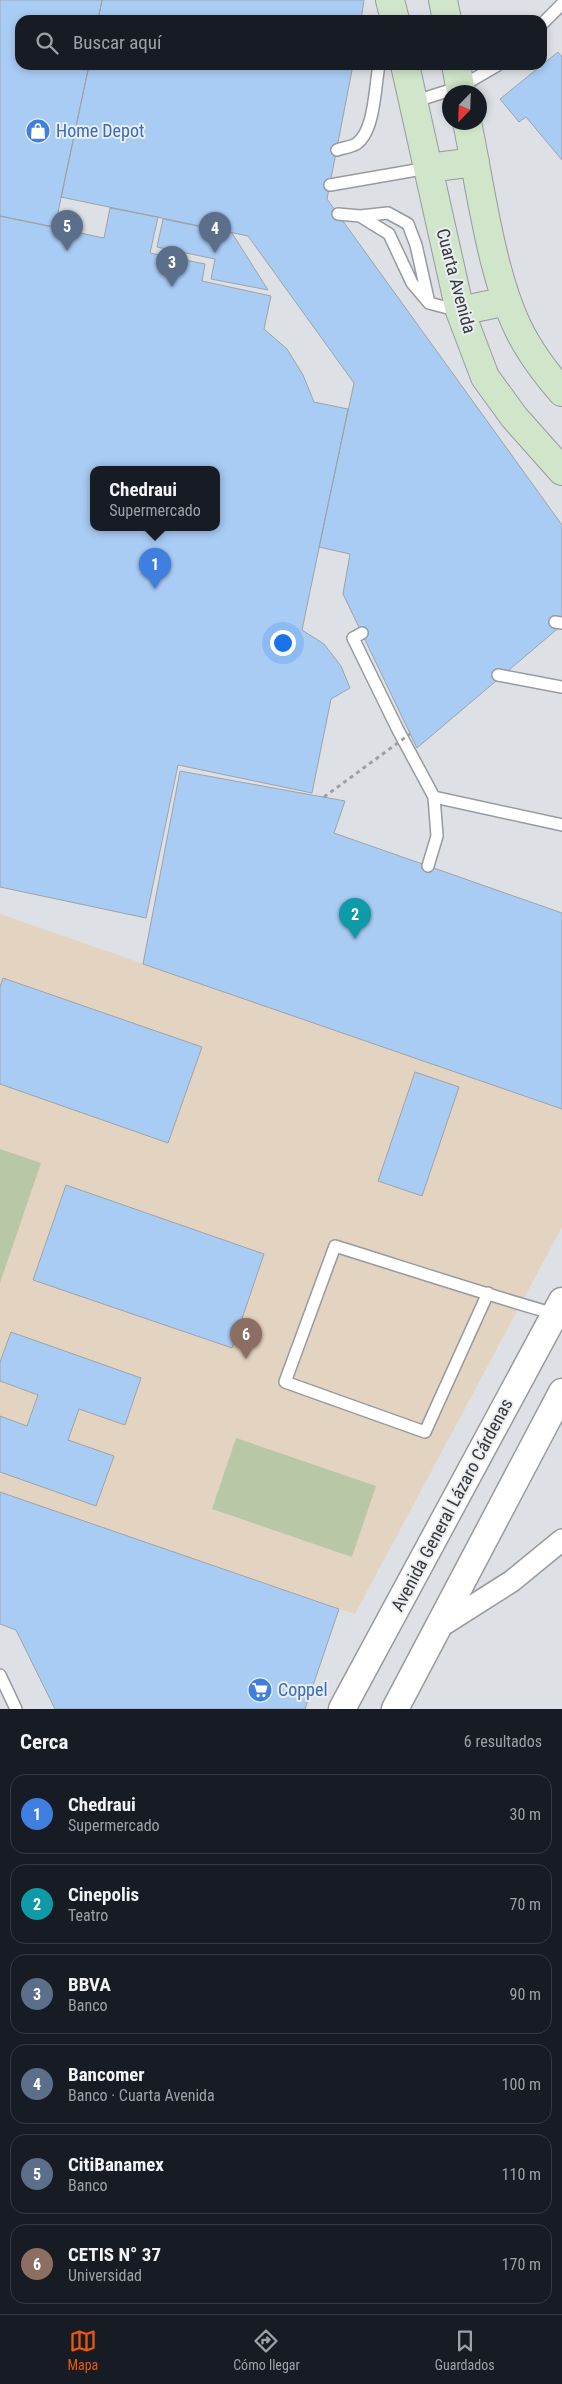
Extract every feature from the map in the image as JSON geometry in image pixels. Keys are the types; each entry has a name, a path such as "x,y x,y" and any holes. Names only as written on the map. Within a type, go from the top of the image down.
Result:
{"main road":[{"path":"390,0 394,15"},
{"path":"443,0 446,15"},
{"name":"Cuarta Avenida","path":"406,70 460,312 485,377 514,417 562,471"},
{"path":"469,130 494,256 508,301 525,342 562,392"},
{"path":"428,168 475,162"},
{"path":"460,312 508,301"}],"street":[{"name":"Avenida General Lázaro Cárdenas","path":"342,1709 558,1308"},
{"path":"395,1709 562,1392"},
{"path":"438,1628 512,1581 562,1540"}],"lane":[{"path":"387,15 390,0"},
{"path":"547,19 562,4"},
{"path":"337,150 356,144 367,131 372,113 377,70"},
{"path":"413,102 487,70"},
{"path":"330,185 428,168"},
{"path":"338,214 360,216 388,213 408,224 416,245 429,303"},
{"path":"360,216 389,234 412,283 429,303 460,312"},
{"path":"362,633 353,638 398,730 434,797 437,836 428,866"},
{"path":"498,675 562,687"},
{"path":"434,797 562,825"},
{"path":"488,1293 425,1432 284,1382 335,1246 488,1293 558,1308"},
{"path":"0,1675 16,1709"}],"path":[{"path":"324,797 410,734"}],"shaded area":[{"path":"0,914 562,1109 562,1227 355,1614 0,1492"}],"green space":[{"path":"0,1149 41,1163 0,1283"},
{"path":"236,1438 376,1486 352,1557 212,1509"}],"building":[{"name":"Home Depot","path":"0,0 102,0 99,15 15,15 15,70 88,70 55,227 0,216"},
{"path":"102,0 364,0 362,15 99,15"},
{"path":"558,52 562,57 562,160 526,117 519,122 500,99 536,70 547,70 547,61"},
{"path":"88,70 352,70 327,199 562,525 562,625 417,748 343,594 350,554 319,547 354,383 248,236 61,197"},
{"path":"110,208 158,217 150,253 205,264 202,281 271,296 264,329 287,349 303,375 314,402 348,409 302,630 324,644 341,666 350,688 331,699 312,793 178,765 146,918 0,887 0,216 104,238"},
{"path":"163,219 232,233 268,290 211,279 215,259 157,247"},
{"path":"180,771 345,801 334,833 562,913 562,1109 143,964"},
{"path":"3,978 202,1047 168,1143 0,1084 0,987"},
{"path":"415,1072 459,1087 422,1196 378,1181"},
{"path":"66,1185 264,1254 232,1348 33,1280"},
{"path":"11,1332 141,1378 125,1425 79,1409 68,1440 114,1456 96,1506 0,1472 0,1416 27,1426 38,1395 0,1381 0,1362"},
{"path":"0,1492 339,1609 305,1709 55,1709 16,1630 0,1624"}],"place":[{"name":"Home Depot","path":"38,131"},
{"name":"CitiBanamex","path":"67,251"},
{"name":"Bancomer","path":"215,253"},
{"name":"BBVA","path":"172,287"},
{"name":"Chedraui","path":"155,589"},
{"name":"Cinepolis","path":"355,939"},
{"name":"CETIS N° 37","path":"246,1359"},
{"name":"Coppel","path":"260,1690"}]}
